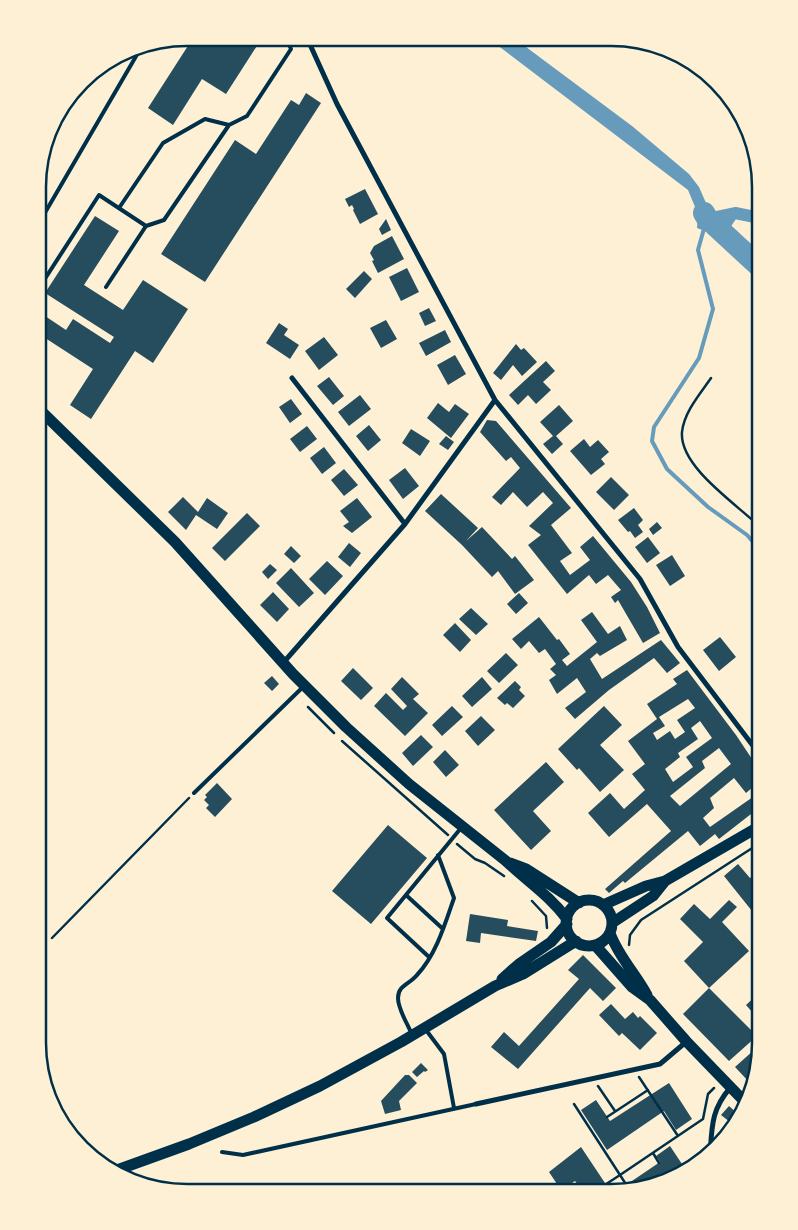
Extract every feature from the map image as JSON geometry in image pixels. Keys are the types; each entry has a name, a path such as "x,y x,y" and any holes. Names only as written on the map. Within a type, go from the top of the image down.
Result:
{"main road":[{"path":"46,416 175,542 304,686 409,784 506,861 521,876 550,899 567,922 570,934 576,941 585,945 595,945 602,942 611,928 653,896 665,881"},
{"path":"603,905 646,886 665,881 751,831"},
{"path":"506,861 526,869 579,903"},
{"path":"495,986 519,964 551,942 567,922 572,908 579,903 591,900 603,905 610,913 611,928 619,953 640,981 650,1000"},
{"path":"123,1168 189,1144 295,1098 413,1035 495,986 523,974 576,941"},
{"path":"595,945 632,987 650,1000 686,1041 740,1097"}],"street":[{"path":"311,46 337,104 495,400 640,579 678,646 751,744"},
{"path":"292,378 405,524"},
{"path":"283,663 405,524 495,400"},
{"path":"476,1104 660,1064 686,1041"},
{"path":"711,1142 713,1118 722,1097 730,1087"}],"lane":[{"path":"106,287 146,226 164,220 229,125 247,116 292,49 290,46"},
{"path":"46,212 136,56"},
{"path":"119,208 163,142 204,119 229,125"},
{"path":"46,277 100,195 146,226"},
{"path":"194,793 304,686"},
{"path":"430,957 387,918 462,827"},
{"path":"413,1035 400,1008 398,998 402,986 417,976 430,957 454,898 438,855"},
{"path":"406,895 443,929"},
{"path":"424,1028 444,1054 454,1108"},
{"path":"222,1152 243,1155 476,1104"}],"path":[{"path":"711,378 688,414 682,432 684,446 696,468 712,485 752,520"},
{"path":"52,938 194,793"},
{"path":"619,953 629,946 630,935 640,920 751,849"},
{"path":"635,1069 678,1136"},
{"path":"593,1078 615,1112"},
{"path":"712,1082 714,1088 722,1097"},
{"path":"606,1184 704,1119 708,1094 714,1088"},
{"path":"607,1116 648,1090"},
{"path":"574,1104 625,1182"},
{"path":"653,1153 659,1163"}],"water":[{"path":"499,46 525,46 632,126 689,174 699,187 706,203 718,213 729,212 736,219 723,238 697,228 698,214 688,190"}],"building":[{"path":"188,46 257,46 226,94 202,79 173,125 148,108"},
{"path":"306,93 321,103 205,282 161,254 235,140 256,154 291,100 299,105"},
{"path":"365,189 378,214 360,224 352,205 349,207 345,199"},
{"path":"95,216 119,231 84,285 123,310 143,280 188,309 153,363 135,351 91,419 70,405 93,369 46,339 46,317 66,330 73,319 110,343 114,337 46,294"},
{"path":"386,219 391,230 382,235 379,229"},
{"path":"392,236 404,259 378,273 370,253 374,246"},
{"path":"407,268 419,292 401,301 389,277"},
{"path":"364,271 372,279 355,298 346,289"},
{"path":"429,308 436,321 425,326 419,313"},
{"path":"386,320 397,339 381,348 370,328"},
{"path":"279,323 288,329 284,335 299,345 290,359 266,343"},
{"path":"445,330 451,342 426,356 419,343"},
{"path":"324,337 338,355 319,370 305,351"},
{"path":"516,344 521,350 524,348 537,362 522,376 513,365 501,380 493,373"},
{"path":"455,355 466,374 448,385 437,365"},
{"path":"546,361 555,371 543,382 551,390 536,404 528,395 518,405 509,395"},
{"path":"329,377 344,396 333,405 317,386"},
{"path":"360,395 371,409 349,426 338,412"},
{"path":"291,399 302,414 290,423 279,407"},
{"path":"438,403 449,412 455,404 469,414 451,438 427,418"},
{"path":"559,405 573,421 556,436 563,444 552,454 543,444 553,436 540,422"},
{"path":"487,420 496,421 571,508 551,525 572,553 560,561 570,575 590,560 580,547 593,536 631,582 647,607 660,633 643,643 618,600 615,603 611,597 621,590 608,575 596,584 589,575 567,594 528,545 541,535 529,526 553,503 543,492 527,507 513,492 501,505 492,497 520,468 511,457 506,461 480,432"},
{"path":"369,425 381,440 368,451 356,436"},
{"path":"307,426 317,439 300,452 290,439"},
{"path":"411,429 430,441 420,456 402,443"},
{"path":"446,436 454,442 448,450 439,444"},
{"path":"584,439 590,447 598,440 609,452 601,459 605,464 591,475 570,451"},
{"path":"324,447 336,463 322,474 310,458"},
{"path":"405,468 419,486 403,499 389,480"},
{"path":"344,469 358,485 344,496 331,480"},
{"path":"611,477 629,495 614,510 596,492"},
{"path":"441,494 478,528 466,541 482,527 512,559 515,556 534,580 515,594 498,571 492,577 462,545 425,511"},
{"path":"183,497 198,512 207,498 228,513 217,529 196,515 186,530 168,512"},
{"path":"357,498 372,517 352,533 343,526 349,522 340,511"},
{"path":"634,508 643,520 638,525 643,532 635,538 618,520"},
{"path":"247,513 260,526 225,561 212,548"},
{"path":"657,522 662,528 653,535 649,529"},
{"path":"648,537 660,553 647,563 635,547"},
{"path":"349,543 361,553 350,567 338,557"},
{"path":"291,546 301,556 294,563 284,554"},
{"path":"672,555 685,576 670,586 656,565"},
{"path":"327,561 343,576 325,595 309,579"},
{"path":"270,564 277,570 268,579 262,572"},
{"path":"291,568 314,593 299,607 276,583"},
{"path":"273,592 289,609 277,622 260,605"},
{"path":"519,593 528,603 516,614 507,604"},
{"path":"471,608 488,624 476,635 459,619"},
{"path":"592,612 608,634 620,626 627,640 600,656 597,653 590,659 602,679 661,640 680,663 667,673 654,658 609,690 575,719 565,708 586,692 577,678 557,694 549,680 556,675 550,669 556,664 545,649 539,653 529,641 521,649 512,639 539,617 570,654 562,660 567,666 597,642 581,620"},
{"path":"455,623 471,640 460,652 443,635"},
{"path":"720,637 736,657 719,671 703,650"},
{"path":"506,653 518,665 499,683 487,671"},
{"path":"353,668 373,688 361,700 341,681"},
{"path":"687,670 751,758 751,788 746,793 734,778 710,798 714,808 703,818 710,827 751,798 751,814 719,839 715,834 700,846 688,831 625,883 623,881 609,893 605,889 671,831 647,804 609,837 588,813 610,793 624,809 645,790 632,774 645,764 628,741 657,719 647,704 677,684 673,679","holes":["688,699 695,708 677,720 685,732 675,739 670,731 657,740 653,733 665,726 659,717","700,721 712,738 686,757 693,767 673,782 665,769 680,757 678,753 698,739 691,728","719,748 731,764 680,806 670,796 705,768 702,761"]},
{"path":"272,676 279,684 272,691 264,683"},
{"path":"402,677 419,694 413,699 428,713 405,736 374,706 386,693 403,710 407,706 391,689"},
{"path":"482,677 492,689 472,707 462,696"},
{"path":"515,681 521,687 519,690 525,696 513,708 507,703 505,705 497,698"},
{"path":"452,706 463,717 442,736 432,725"},
{"path":"604,706 622,725 600,745 624,770 600,792 579,768 577,770 558,749"},
{"path":"481,716 495,730 478,746 465,731"},
{"path":"421,735 433,747 413,766 402,753"},
{"path":"445,750 459,765 446,777 433,762"},
{"path":"546,762 564,782 533,811 551,831 531,850 494,810"},
{"path":"217,783 232,799 215,817 206,808 209,805 204,800 207,797 205,795"},
{"path":"388,825 427,858 371,924 332,891"},
{"path":"738,864 751,877 751,910 724,876"},
{"path":"729,900 737,907 722,922 749,951 709,988 684,961 703,942 680,919 694,904 710,919"},
{"path":"470,914 508,920 507,926 538,931 536,941 481,933 480,943 466,941"},
{"path":"583,955 616,988 603,1001 590,988 518,1069 491,1047 504,1032 519,1046 579,979 568,970"},
{"path":"709,988 751,1030 751,1041 729,1061 683,1014"},
{"path":"751,1000 751,1011 746,1005"},
{"path":"611,1004 625,1019 633,1012 638,1018 640,1016 657,1033 640,1050 622,1033 619,1036 599,1015"},
{"path":"751,1053 746,1079 735,1067"},
{"path":"421,1063 428,1070 417,1077 412,1072"},
{"path":"405,1075 409,1075 417,1083 399,1101 401,1110 385,1114 381,1101"},
{"path":"669,1083 692,1119 676,1130 664,1111 607,1150 581,1110 596,1100 610,1121"},
{"path":"729,1106 734,1110 728,1121 721,1115"},
{"path":"670,1146 682,1164 665,1173 631,1182 660,1162 656,1156"},
{"path":"581,1147 606,1184 577,1184 575,1181 570,1184 557,1184 549,1172"}],"waterway":[{"path":"704,213 752,260"},
{"path":"716,217 735,213 752,216"},
{"path":"705,225 698,250 713,309 699,358 654,427 652,441 667,469 708,507 752,540"}]}
